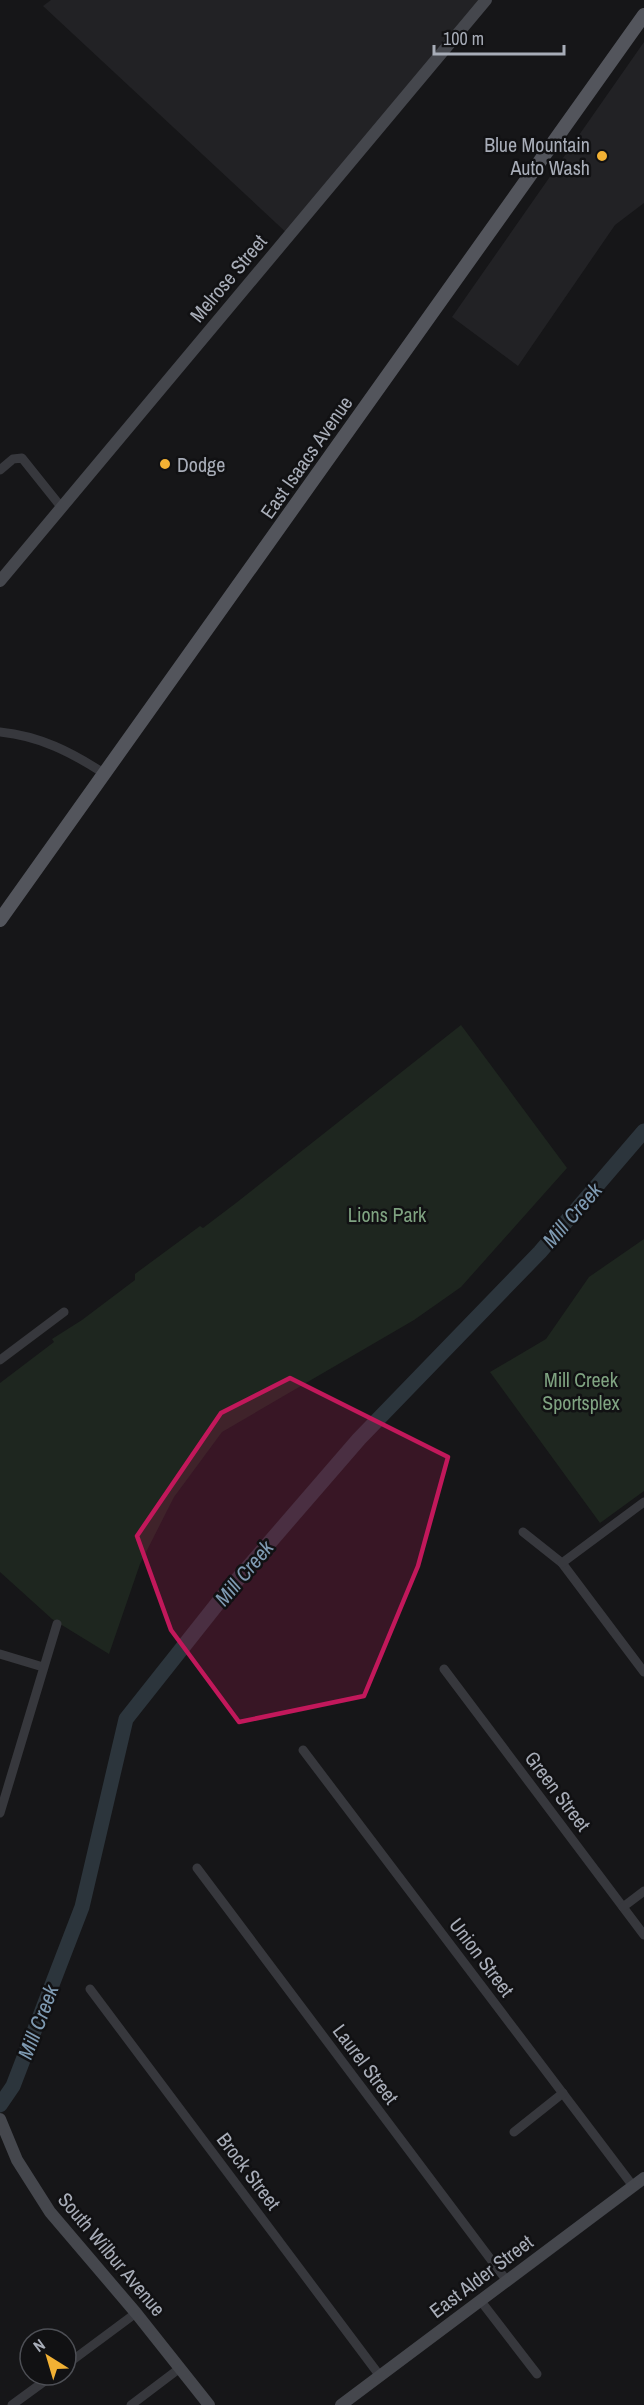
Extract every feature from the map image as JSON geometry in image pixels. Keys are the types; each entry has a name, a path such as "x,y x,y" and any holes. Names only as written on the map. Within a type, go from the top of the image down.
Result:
{"main road":[{"name":"East Isaacs Avenue","path":"0,920 644,15"}],"street":[{"name":"Melrose Street","path":"0,581 486,0"},
{"path":"0,470 14,459 22,458 62,507"},
{"path":"0,732 43,740 69,752 105,774"},
{"path":"0,1360 64,1312"},
{"path":"562,1563 644,1502"},
{"path":"523,1532 562,1563 644,1672"},
{"path":"0,1813 57,1624"},
{"path":"0,1654 43,1667"},
{"name":"Green Street","path":"444,1669 644,1935"},
{"name":"Union Street","path":"303,1750 633,2186"},
{"name":"Laurel Street","path":"197,1868 507,2281"},
{"path":"623,1906 644,1891"},
{"name":"Brock Street","path":"90,1989 380,2376"},
{"path":"513,2132 563,2094"},
{"name":"South Wilbur Avenue","path":"0,2119 27,2178 50,2211 136,2313 208,2405"},
{"name":"East Alder Street","path":"341,2405 644,2178"},
{"path":"480,2300 537,2374"},
{"path":"78,2356 136,2313"},
{"path":"131,2405 180,2368"},
{"path":"12,2405 36,2387"}],"highlighted area":[{"path":"290,1378 448,1457 418,1566 364,1696 239,1722 171,1630 137,1536 221,1413"}],"shaded area":[{"path":"51,0 487,0 290,236 43,6"},
{"path":"644,42 644,203 615,225 518,366 452,317"}],"green space":[{"name":"Lions Park","path":"461,1025 567,1168 461,1287 414,1320 222,1432 174,1497 140,1564 109,1654 52,1619 0,1572 0,1383 54,1342 52,1339 82,1320 135,1280 135,1274 200,1226 203,1228 236,1203"},
{"name":"Mill Creek Sportsplex","path":"644,1239 644,1491 600,1523 490,1372 546,1339 589,1277"}],"waterway":[{"name":"Mill Creek","path":"0,2105 13,2086 82,1907 126,1719 225,1594 359,1439 540,1252 644,1131"}],"place":[{"name":"Blue Mountain Auto Wash","path":"602,156"},
{"name":"Dodge","path":"165,464"}]}
